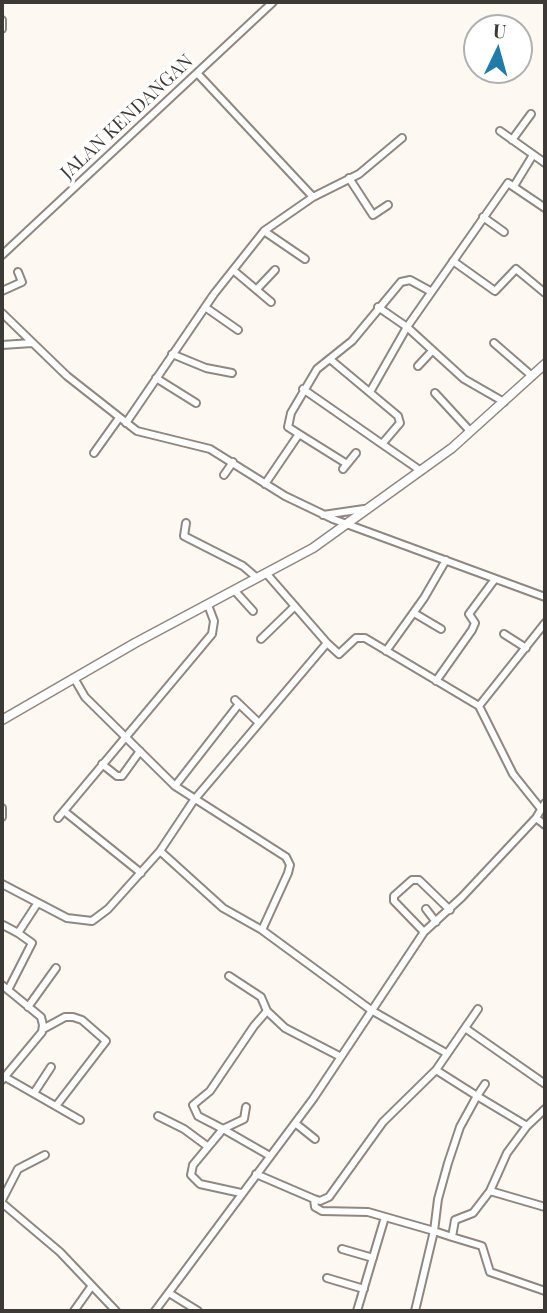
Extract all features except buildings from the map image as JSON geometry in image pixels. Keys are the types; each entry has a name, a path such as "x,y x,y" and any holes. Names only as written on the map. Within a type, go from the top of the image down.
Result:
{"street":[{"name":"JALAN KENDANGAN","path":"2,255 273,2"},
{"path":"2,20 2,29"},
{"path":"197,73 313,197"},
{"path":"512,140 531,114"},
{"path":"500,131 545,163"},
{"path":"94,453 156,378 205,307 264,231 313,197 359,174 402,138"},
{"path":"514,186 533,155"},
{"path":"349,178 373,215 388,205"},
{"path":"370,392 429,291 508,183 545,208"},
{"path":"483,217 504,232"},
{"path":"264,231 305,259"},
{"path":"453,261 495,291 516,269 545,293"},
{"path":"233,270 271,302"},
{"path":"257,289 275,270"},
{"path":"2,291 22,282 18,272"},
{"path":"356,453 345,467 288,426 296,400 320,366 352,341 378,307 404,280 429,291"},
{"path":"205,307 237,330"},
{"path":"378,307 407,327 464,379 504,402"},
{"path":"2,313 32,343 122,421 147,434 197,444 323,515 545,597"},
{"path":"2,345 32,343"},
{"path":"494,343 532,376"},
{"path":"418,366 432,351"},
{"path":"172,354 206,369 232,373"},
{"path":"331,360 401,421 382,444"},
{"path":"2,720 313,548 364,509 421,471 545,364"},
{"path":"156,378 196,403"},
{"path":"303,389 421,471"},
{"path":"435,393 470,431"},
{"path":"265,484 299,434"},
{"path":"224,475 233,462"},
{"path":"323,515 364,509"},
{"path":"186,523 184,536 243,566 257,578"},
{"path":"386,651 414,613 446,560"},
{"path":"155,1311 295,1123 424,932 450,910 536,818 543,806 513,774 479,706 362,637 339,653 327,643 266,573"},
{"path":"436,681 472,630 475,623 468,615 495,579"},
{"path":"235,591 253,611"},
{"path":"58,818 213,632 214,617 208,605"},
{"path":"261,639 295,606"},
{"path":"414,613 441,629"},
{"path":"479,706 545,623"},
{"path":"505,634 526,648"},
{"path":"2,884 67,918 79,921 98,918 160,851 194,800 327,643"},
{"path":"77,679 85,697 175,786 288,860 288,873 262,930"},
{"path":"175,786 237,702 258,722"},
{"path":"102,764 122,776 140,751"},
{"path":"2,808 2,817"},
{"path":"64,811 141,873"},
{"path":"536,818 545,825"},
{"path":"160,851 223,908 262,930 371,1010 446,1053"},
{"path":"424,932 393,899 412,880 419,880 450,910"},
{"path":"18,933 37,904"},
{"path":"426,909 436,922"},
{"path":"3,925 32,943 5,988 41,1017 43,1029"},
{"path":"28,1007 56,968"},
{"path":"229,976 261,997 267,1011 285,1028 341,1057"},
{"path":"256,1174 320,1201 329,1197 383,1122 436,1070 478,1009"},
{"path":"267,1011 210,1091 193,1105 198,1116 270,1156"},
{"path":"56,1105 106,1041 82,1020 73,1017 65,1017 43,1029 4,1078 80,1120"},
{"path":"465,1028 545,1084"},
{"path":"34,1093 51,1067"},
{"path":"436,1070 527,1126"},
{"path":"415,1311 447,1163 460,1127 485,1084"},
{"path":"241,1193 200,1184 191,1175 193,1165 223,1129 244,1119 246,1107"},
{"path":"452,1237 455,1220 473,1213 490,1191 507,1153 527,1126 545,1109"},
{"path":"158,1116 184,1129 207,1146"},
{"path":"295,1123 315,1139"},
{"path":"45,1155 18,1169 2,1202 60,1252 116,1311"},
{"path":"490,1191 545,1207"},
{"path":"314,1199 315,1207 322,1211 359,1211 482,1246 491,1272 545,1291"},
{"path":"357,1311 385,1217"},
{"path":"342,1249 373,1258"},
{"path":"327,1278 364,1289"},
{"path":"74,1311 91,1287"},
{"path":"169,1293 198,1311"}]}
